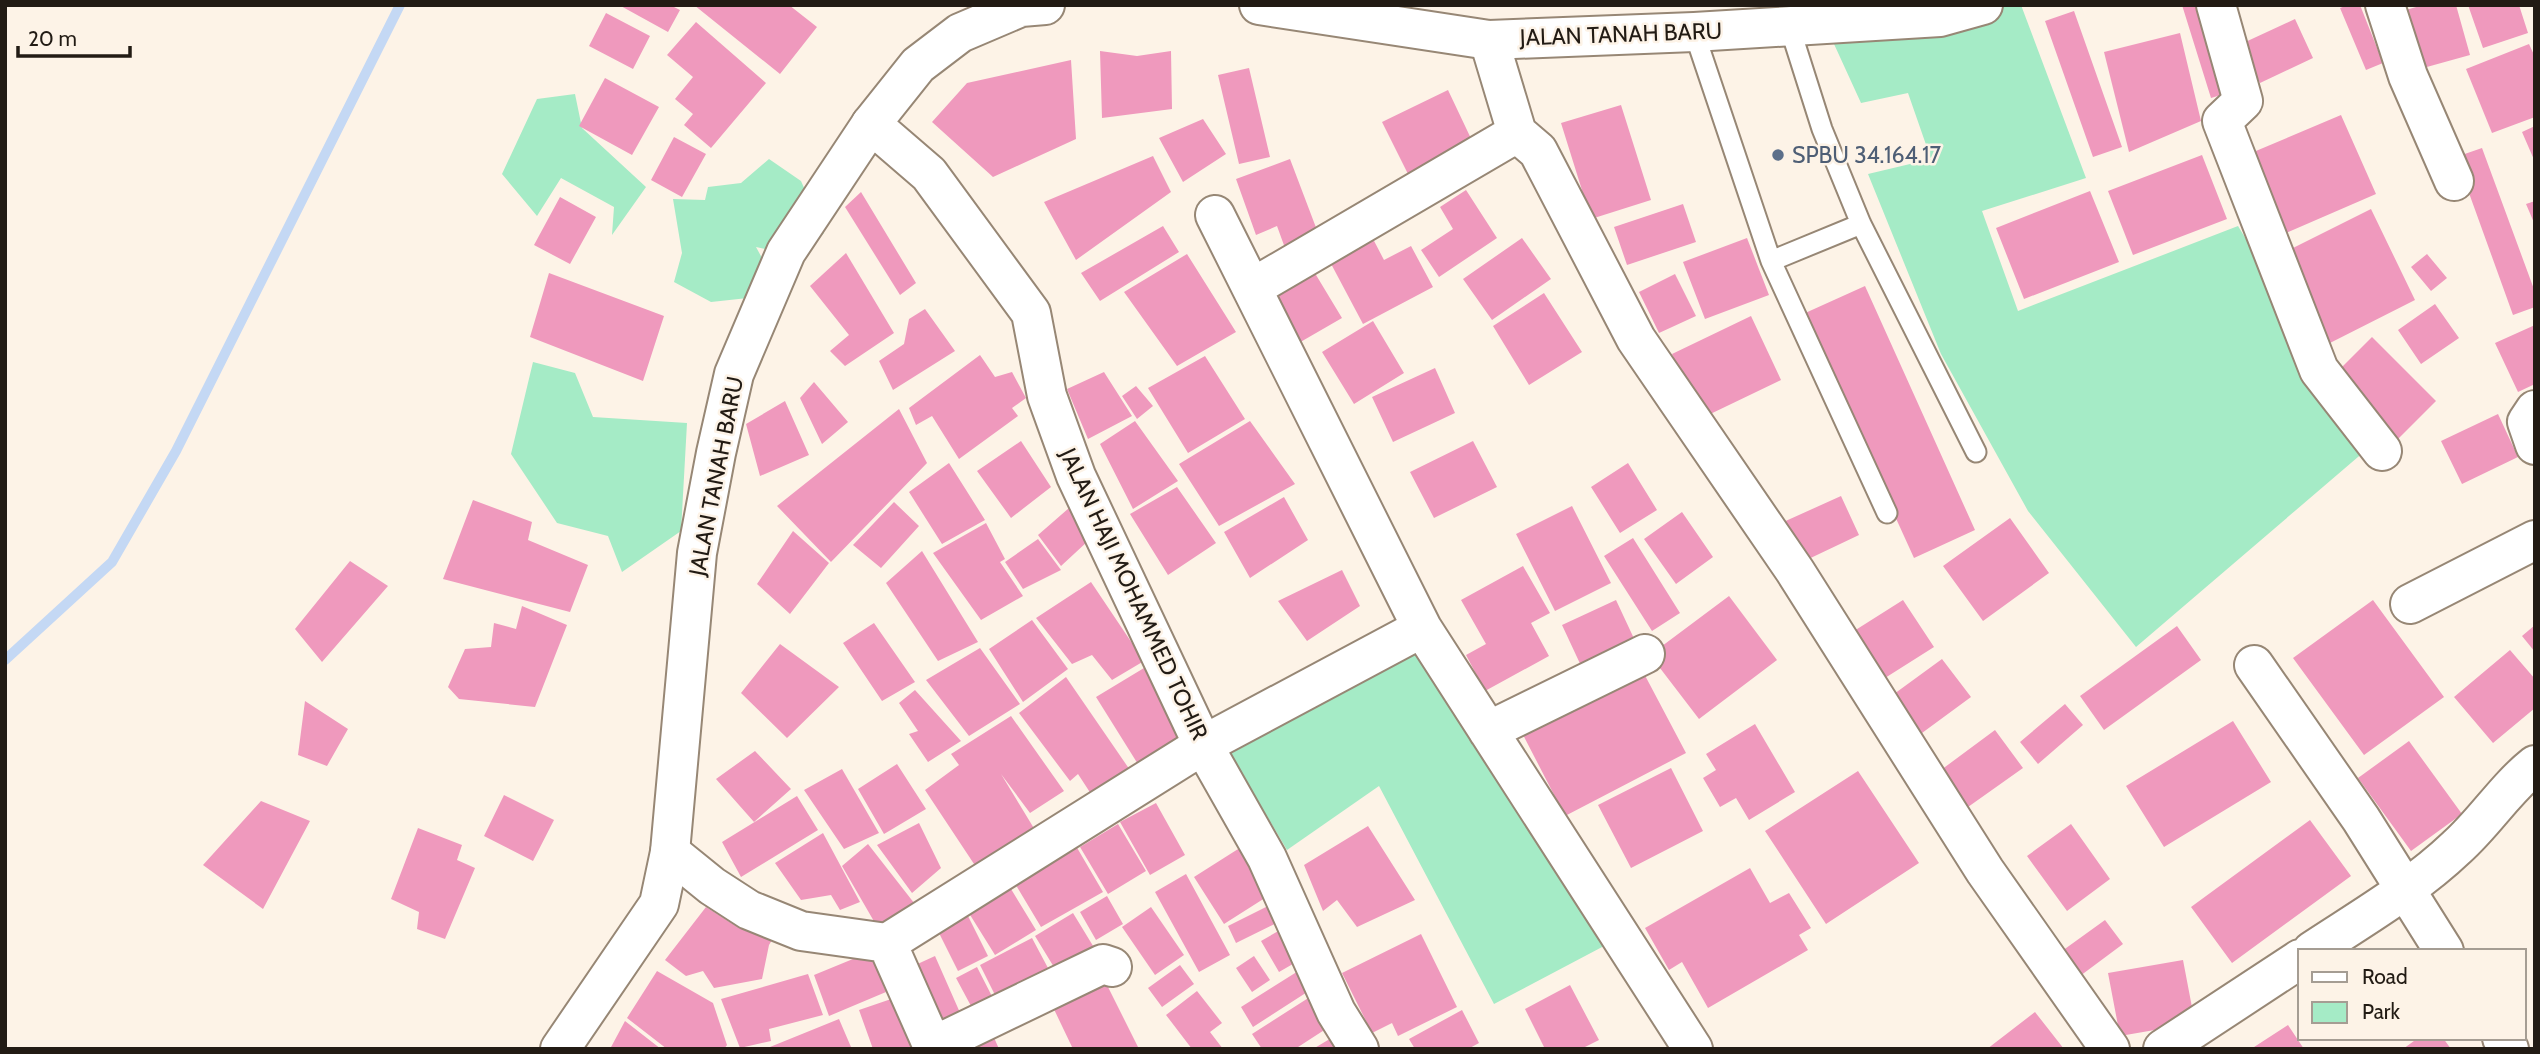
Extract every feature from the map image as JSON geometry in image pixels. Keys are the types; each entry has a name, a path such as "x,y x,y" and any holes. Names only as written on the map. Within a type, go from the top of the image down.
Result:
{"street":[{"name":"JALAN TANAH BARU","path":"1259,5 1489,40 1695,32 1940,17 1983,5"},
{"path":"2216,5 2243,101 2222,121 2319,370 2382,451"},
{"path":"2385,5 2407,76 2454,181"},
{"name":"JALAN TANAH BARU","path":"559,1049 659,904 670,852 698,553 716,453 734,374 786,252 871,124 918,65 960,33 1029,6"},
{"path":"1489,40 1517,134 1538,151 1636,339 1795,571 1985,871 2110,1049"},
{"name":"JALAN HAJI MOHAMMED TOHIR","path":"871,124 929,174 1031,313 1047,396 1076,476 1203,745 1266,858 1336,1012 1359,1049"},
{"path":"1252,288 1517,134"},
{"path":"1215,215 1422,628 1693,1049"},
{"path":"2535,411 2527,422 2535,445"},
{"path":"2410,604 2535,540"},
{"path":"670,852 712,886 749,910 801,932 887,943 1203,745 1422,628"},
{"path":"1488,731 1646,654"},
{"path":"2254,665 2361,819 2443,949"},
{"path":"2315,949 2404,891 2458,847 2535,765"},
{"path":"887,943 934,1047 1103,964 1112,967"},
{"path":"2163,1049 2298,960"}],"lane":[{"path":"1789,25 1822,129 1861,224 1976,452"},
{"path":"1695,32 1771,261 1887,513"},
{"path":"1771,261 1861,224"}],"green space":[{"path":"2009,5 2021,5 2086,178 1982,211 2018,311 2238,226 2372,445 2136,647 2028,511 1941,354 1868,174 1931,159 1908,93 1861,103 1834,44"},
{"path":"575,94 582,128 646,187 612,235 614,207 561,178 537,216 502,174 537,99"},
{"path":"769,159 801,181 824,233 801,257 756,247 774,280 766,296 711,302 674,282 682,253 673,199 705,200 708,187 741,183"},
{"path":"533,362 575,373 593,417 687,423 681,531 622,572 608,536 557,523 511,454"},
{"path":"1428,644 1604,946 1494,1004 1379,786 1287,850 1230,754"}],"building":[{"path":"619,5 670,5 680,10 668,32"},
{"path":"694,5 789,5 817,27 780,74"},
{"path":"2182,5 2203,5 2231,92 2211,98"},
{"path":"2360,5 2383,63 2366,70 2340,8"},
{"path":"2423,5 2456,5 2470,55 2416,70 2399,12"},
{"path":"2468,5 2519,5 2528,33 2483,48"},
{"path":"2074,11 2122,147 2093,157 2045,21"},
{"path":"606,13 650,36 633,69 589,46"},
{"path":"2295,19 2313,58 2260,83 2241,44"},
{"path":"696,22 766,83 711,148 684,125 693,114 675,99 693,77 667,55"},
{"path":"2180,33 2201,121 2129,152 2104,52"},
{"path":"2529,44 2535,57 2535,117 2492,133 2466,69"},
{"path":"1100,51 1137,56 1171,51 1172,109 1102,118"},
{"path":"1071,60 1076,139 993,177 932,122 967,83"},
{"path":"1249,68 1270,157 1239,164 1218,75"},
{"path":"605,78 659,107 632,155 579,126"},
{"path":"1448,90 1475,147 1410,178 1382,122"},
{"path":"1621,105 1651,200 1591,219 1561,123"},
{"path":"2341,115 2376,194 2279,236 2244,156"},
{"path":"1203,119 1226,154 1183,182 1159,138"},
{"path":"2535,126 2535,162 2522,132"},
{"path":"674,137 706,154 682,197 651,180"},
{"path":"2482,148 2535,292 2535,307 2513,315 2456,157"},
{"path":"2202,155 2227,219 2133,255 2108,191"},
{"path":"1153,156 1171,192 1076,260 1044,202"},
{"path":"1290,159 1323,246 1289,259 1277,226 1256,235 1236,179"},
{"path":"1466,190 1497,238 1439,277 1421,250 1453,229 1440,207"},
{"path":"2090,191 2119,262 2024,299 1996,228"},
{"path":"861,192 916,283 900,295 845,207"},
{"path":"560,197 596,217 570,264 534,245"},
{"path":"2535,201 2535,225 2526,204"},
{"path":"1683,204 1696,242 1627,265 1614,227"},
{"path":"2371,209 2415,300 2324,346 2277,256"},
{"path":"1163,226 1179,252 1100,301 1081,273"},
{"path":"1372,237 1384,260 1411,246 1433,287 1363,324 1329,260"},
{"path":"1522,238 1551,279 1492,320 1463,279"},
{"path":"1747,238 1769,295 1705,319 1683,262"},
{"path":"846,253 894,333 845,366 830,351 849,335 810,286"},
{"path":"1187,254 1236,332 1177,366 1124,292"},
{"path":"2427,254 2447,278 2431,291 2411,267"},
{"path":"1310,265 1342,318 1297,344 1266,291"},
{"path":"549,273 664,316 643,381 530,337"},
{"path":"1675,274 1696,316 1659,333 1639,292"},
{"path":"1865,286 1975,530 1914,558 1803,314"},
{"path":"1544,293 1582,352 1529,385 1493,326"},
{"path":"2435,304 2459,338 2421,364 2398,330"},
{"path":"925,309 955,351 893,390 879,361 904,344 909,319"},
{"path":"1751,316 1781,380 1702,418 1672,354"},
{"path":"1373,321 1404,373 1354,404 1322,352"},
{"path":"2535,325 2535,384 2518,392 2495,343"},
{"path":"2372,337 2436,401 2396,441 2332,377"},
{"path":"980,355 995,377 1012,372 1026,398 1012,408 1018,416 959,459 932,416 916,425 909,408"},
{"path":"1205,356 1245,419 1188,453 1148,388"},
{"path":"1435,368 1455,413 1393,442 1372,397"},
{"path":"1104,372 1132,416 1088,439 1067,389"},
{"path":"814,382 848,422 822,444 800,398"},
{"path":"1136,386 1153,406 1137,419 1122,396"},
{"path":"785,401 809,455 760,476 746,424"},
{"path":"899,409 927,463 831,562 777,506"},
{"path":"2498,414 2518,457 2462,484 2441,441"},
{"path":"1135,421 1178,481 1133,509 1100,444"},
{"path":"1250,421 1295,484 1219,526 1179,464"},
{"path":"1021,441 1051,487 1011,518 977,471"},
{"path":"1473,441 1497,487 1434,518 1410,472"},
{"path":"949,463 985,520 942,544 909,492"},
{"path":"1628,463 1657,510 1620,533 1591,487"},
{"path":"1177,487 1216,543 1168,575 1130,514"},
{"path":"1841,496 1859,535 1798,564 1779,524"},
{"path":"1284,497 1308,540 1250,578 1224,532"},
{"path":"473,500 532,522 528,540 588,565 570,612 443,579"},
{"path":"894,502 919,526 881,568 853,545"},
{"path":"1572,506 1611,583 1555,611 1516,534"},
{"path":"1069,508 1088,541 1061,566 1038,535"},
{"path":"1682,512 1713,557 1676,584 1644,539"},
{"path":"2010,518 2049,573 1983,621 1943,566"},
{"path":"986,523 1005,559 1000,562 1023,596 981,620 933,553"},
{"path":"793,531 829,563 790,614 757,584"},
{"path":"1633,538 1680,613 1652,631 1604,556"},
{"path":"1038,539 1061,570 1023,589 1005,562"},
{"path":"922,551 978,642 938,661 886,583"},
{"path":"350,561 388,586 322,662 295,629"},
{"path":"1523,566 1550,613 1531,623 1549,656 1485,691 1466,655 1486,644 1461,600"},
{"path":"1342,570 1360,606 1307,641 1278,601"},
{"path":"1091,582 1144,661 1112,680 1092,655 1072,664 1036,618"},
{"path":"1729,596 1777,660 1699,719 1650,655"},
{"path":"1616,600 1637,645 1583,670 1562,625"},
{"path":"1903,600 1934,647 1885,678 1854,631"},
{"path":"2373,600 2444,697 2364,755 2293,658"},
{"path":"522,606 567,625 535,707 459,699 448,687 465,649 491,647 494,623 516,629"},
{"path":"1032,620 1068,669 1023,702 989,649"},
{"path":"874,623 915,682 882,701 843,643"},
{"path":"2535,625 2535,652 2522,636"},
{"path":"2177,626 2201,660 2104,730 2080,696"},
{"path":"780,644 839,687 787,738 741,693"},
{"path":"980,648 1020,704 969,736 926,680"},
{"path":"2510,650 2535,679 2535,708 2493,743 2454,697"},
{"path":"1942,659 1971,697 1922,733 1894,694"},
{"path":"1640,666 1686,753 1565,816 1520,729"},
{"path":"1144,668 1194,736 1141,769 1096,697"},
{"path":"1066,677 1132,773 1093,797 1078,774 1070,781 1019,713"},
{"path":"915,690 961,741 928,762 909,734 918,731 899,703"},
{"path":"305,701 348,729 327,766 298,755"},
{"path":"2065,704 2083,725 2038,764 2020,742"},
{"path":"1011,716 1064,791 1030,813 1001,774 1035,830 976,867 925,790 959,765 951,754"},
{"path":"2233,721 2271,782 2164,847 2126,786"},
{"path":"1755,724 1795,792 1749,820 1736,798 1720,807 1703,778 1716,770 1706,754"},
{"path":"1995,730 2023,768 1968,807 1941,770"},
{"path":"2409,741 2462,814 2411,851 2358,778"},
{"path":"755,751 791,789 754,822 716,779"},
{"path":"897,764 926,809 884,834 858,789"},
{"path":"1671,768 1703,831 1631,868 1598,805"},
{"path":"842,769 879,833 844,849 804,790"},
{"path":"1858,771 1919,863 1826,924 1765,831"},
{"path":"504,795 554,820 533,861 484,836"},
{"path":"797,796 818,830 741,877 722,842"},
{"path":"261,801 310,821 263,909 203,865"},
{"path":"1156,803 1185,855 1150,875 1120,822"},
{"path":"2310,820 2351,876 2232,963 2191,907"},
{"path":"919,823 941,868 912,893 877,845"},
{"path":"1118,824 1146,871 1108,894 1080,847"},
{"path":"2071,824 2110,879 2067,911 2027,856"},
{"path":"1368,826 1415,900 1357,927 1337,900 1323,911 1304,865"},
{"path":"418,828 462,845 457,860 475,868 445,939 417,929 419,912 391,899"},
{"path":"823,833 860,902 840,910 831,895 801,900 775,863"},
{"path":"868,844 918,908 879,930 842,866"},
{"path":"1246,844 1276,891 1224,924 1194,877"},
{"path":"1076,846 1103,892 1041,927 1014,882"},
{"path":"1750,868 1770,903 1789,893 1811,928 1799,935 1808,950 1708,1008 1682,962 1669,970 1645,928"},
{"path":"1186,874 1230,955 1199,972 1155,892"},
{"path":"1008,884 1036,930 995,955 967,910"},
{"path":"1107,896 1123,924 1096,940 1080,912"},
{"path":"1278,901 1287,918 1236,943 1228,926"},
{"path":"706,907 739,928 742,915 778,930 769,945 762,979 714,988 703,971 686,976 665,960"},
{"path":"1151,907 1184,955 1155,975 1122,927"},
{"path":"964,908 988,956 958,971 934,923"},
{"path":"1073,913 1101,959 1063,982 1035,936"},
{"path":"2105,920 2123,944 2080,976 2062,951"},
{"path":"1287,926 1305,957 1279,972 1261,941"},
{"path":"1421,934 1457,1007 1398,1036 1392,1023 1372,1033 1342,973"},
{"path":"1032,938 1056,983 1003,1011 980,965"},
{"path":"870,952 886,992 829,1016 814,975"},
{"path":"935,956 965,1024 940,1034 911,967"},
{"path":"1254,956 1270,980 1252,992 1236,968"},
{"path":"2183,960 2195,1023 2120,1036 2108,973"},
{"path":"1180,965 1194,984 1162,1007 1148,988"},
{"path":"977,967 998,1008 978,1019 956,978"},
{"path":"1303,968 1315,987 1253,1027 1241,1007"},
{"path":"657,971 713,1003 727,1045 724,1049 667,1049 627,1018"},
{"path":"808,974 823,1015 769,1029 771,1041 740,1048 721,999"},
{"path":"1103,977 1139,1049 1073,1049 1051,1003"},
{"path":"1570,985 1599,1040 1581,1049 1545,1049 1525,1009"},
{"path":"1197,991 1222,1023 1210,1032 1223,1049 1192,1049 1166,1015"},
{"path":"1313,995 1332,1025 1295,1049 1262,1049 1252,1034"},
{"path":"897,997 915,1048 873,1049 859,1010"},
{"path":"1462,1010 1479,1043 1468,1049 1415,1049 1409,1039"},
{"path":"2035,1012 2064,1049 1987,1049"},
{"path":"839,1019 851,1047 849,1049 765,1049"},
{"path":"625,1021 661,1049 610,1049"},
{"path":"2288,1025 2304,1049 2251,1049"},
{"path":"989,1026 999,1049 944,1049"},
{"path":"1338,1034 1346,1049 1313,1049"},
{"path":"2415,1040 2444,1040 2451,1049 2403,1049"}],"waterway":[{"path":"5,660 112,562 176,451 400,5"}],"place":[{"name":"SPBU 34.164.17","path":"1778,155"}]}
